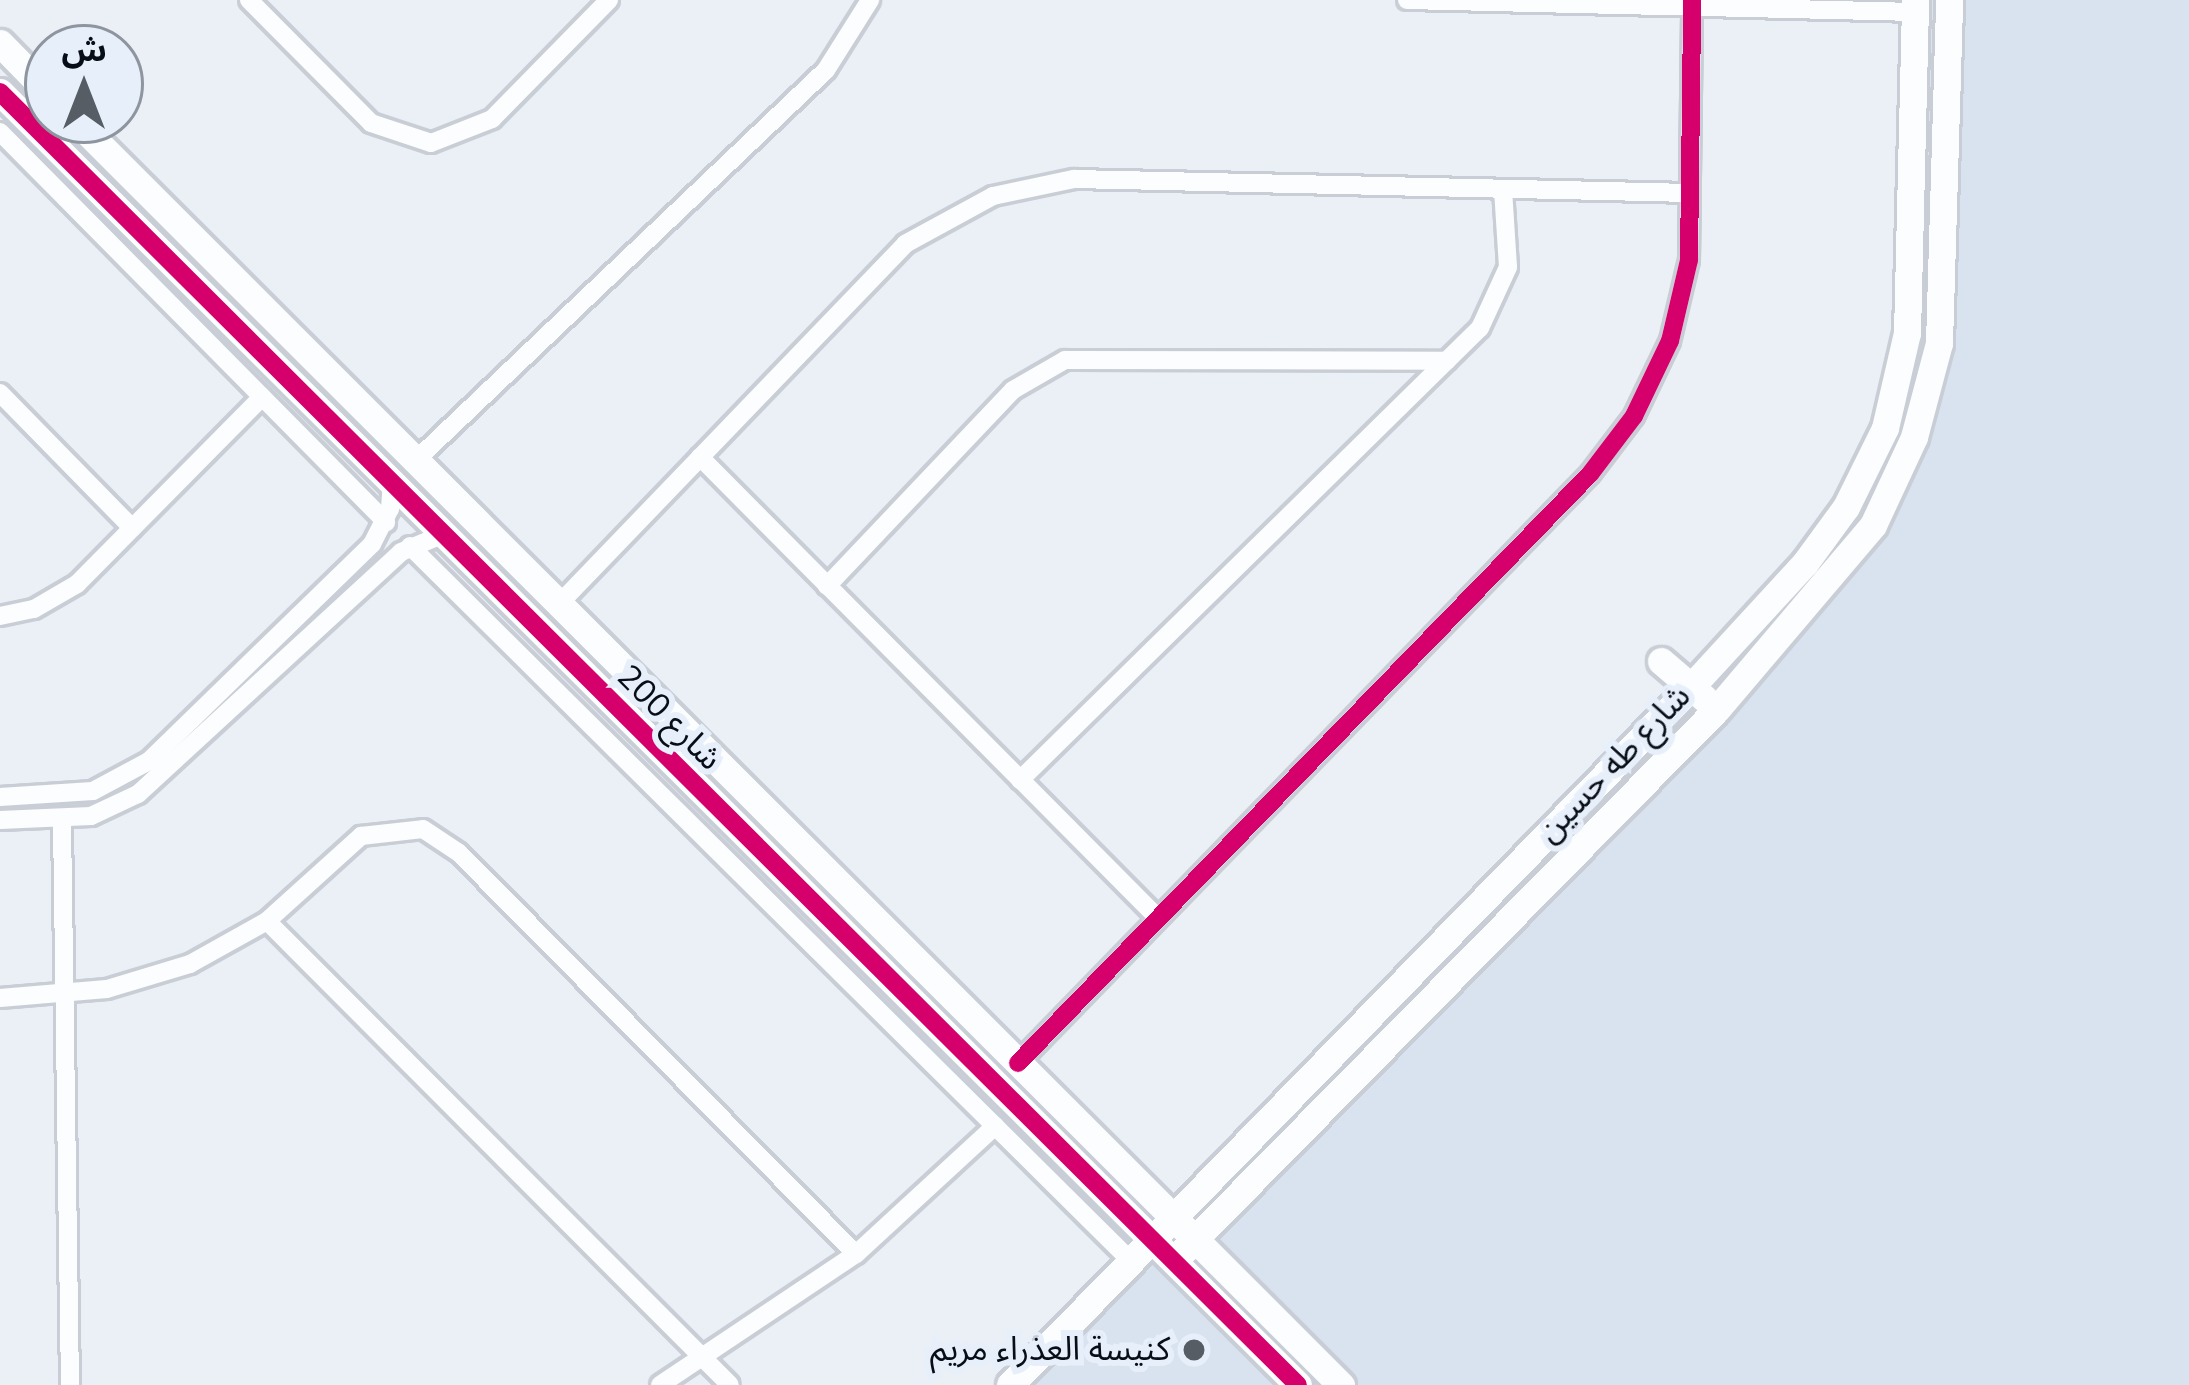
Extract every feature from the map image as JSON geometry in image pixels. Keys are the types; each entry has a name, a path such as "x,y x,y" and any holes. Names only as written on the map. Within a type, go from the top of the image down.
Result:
{"street":[{"path":"249,0 371,123 431,143 492,119 609,0"},
{"path":"416,461 826,70 870,0"},
{"path":"1407,0 1915,6"},
{"name":"شارع طه حسين","path":"1151,1256 1195,1239 1717,709 1852,556 1914,437 1942,323 1949,0"},
{"path":"1018,1063 1621,436 1678,314 1690,193 1692,3"},
{"name":"شارع طه حسين","path":"1010,1385 1151,1256 1174,1219 1691,687 1825,538 1872,459 1895,399 1913,262 1915,6"},
{"path":"0,43 24,68"},
{"name":"شارع 200","path":"0,92 444,534 1151,1256 1298,1385"},
{"path":"0,132 386,522"},
{"name":"شارع 200","path":"99,144 1341,1385"},
{"path":"559,604 905,244 993,196 1074,179 1690,193"},
{"path":"1020,780 1480,328 1503,283 1511,235 1503,189"},
{"path":"827,586 1003,400 1051,365 1094,355 1447,361"},
{"path":"0,393 132,528"},
{"path":"0,616 57,599 262,397"},
{"path":"700,458 1158,918"},
{"path":"0,797 72,796 132,774 386,522 392,483"},
{"path":"0,820 62,820 138,794 410,546 444,534"},
{"path":"410,546 995,1126 1151,1256"},
{"path":"1661,662 1717,709"},
{"path":"62,820 70,1385"},
{"path":"0,998 64,994 149,979 268,921 361,836 402,826 443,839 856,1254"},
{"path":"268,921 730,1385"},
{"path":"660,1385 705,1361 856,1254 995,1126"}],"shaded area":[{"path":"1929,0 2189,0 2189,1385 1033,1385 1801,598 1873,499 1913,392 1927,295"}],"cycle path":[{"path":"1018,1063 1590,474 1634,416 1670,341 1689,260 1692,0"},
{"path":"0,92 1298,1385"}],"place":[{"name":"كنيسة العذراء مريم","path":"1194,1350"}]}
